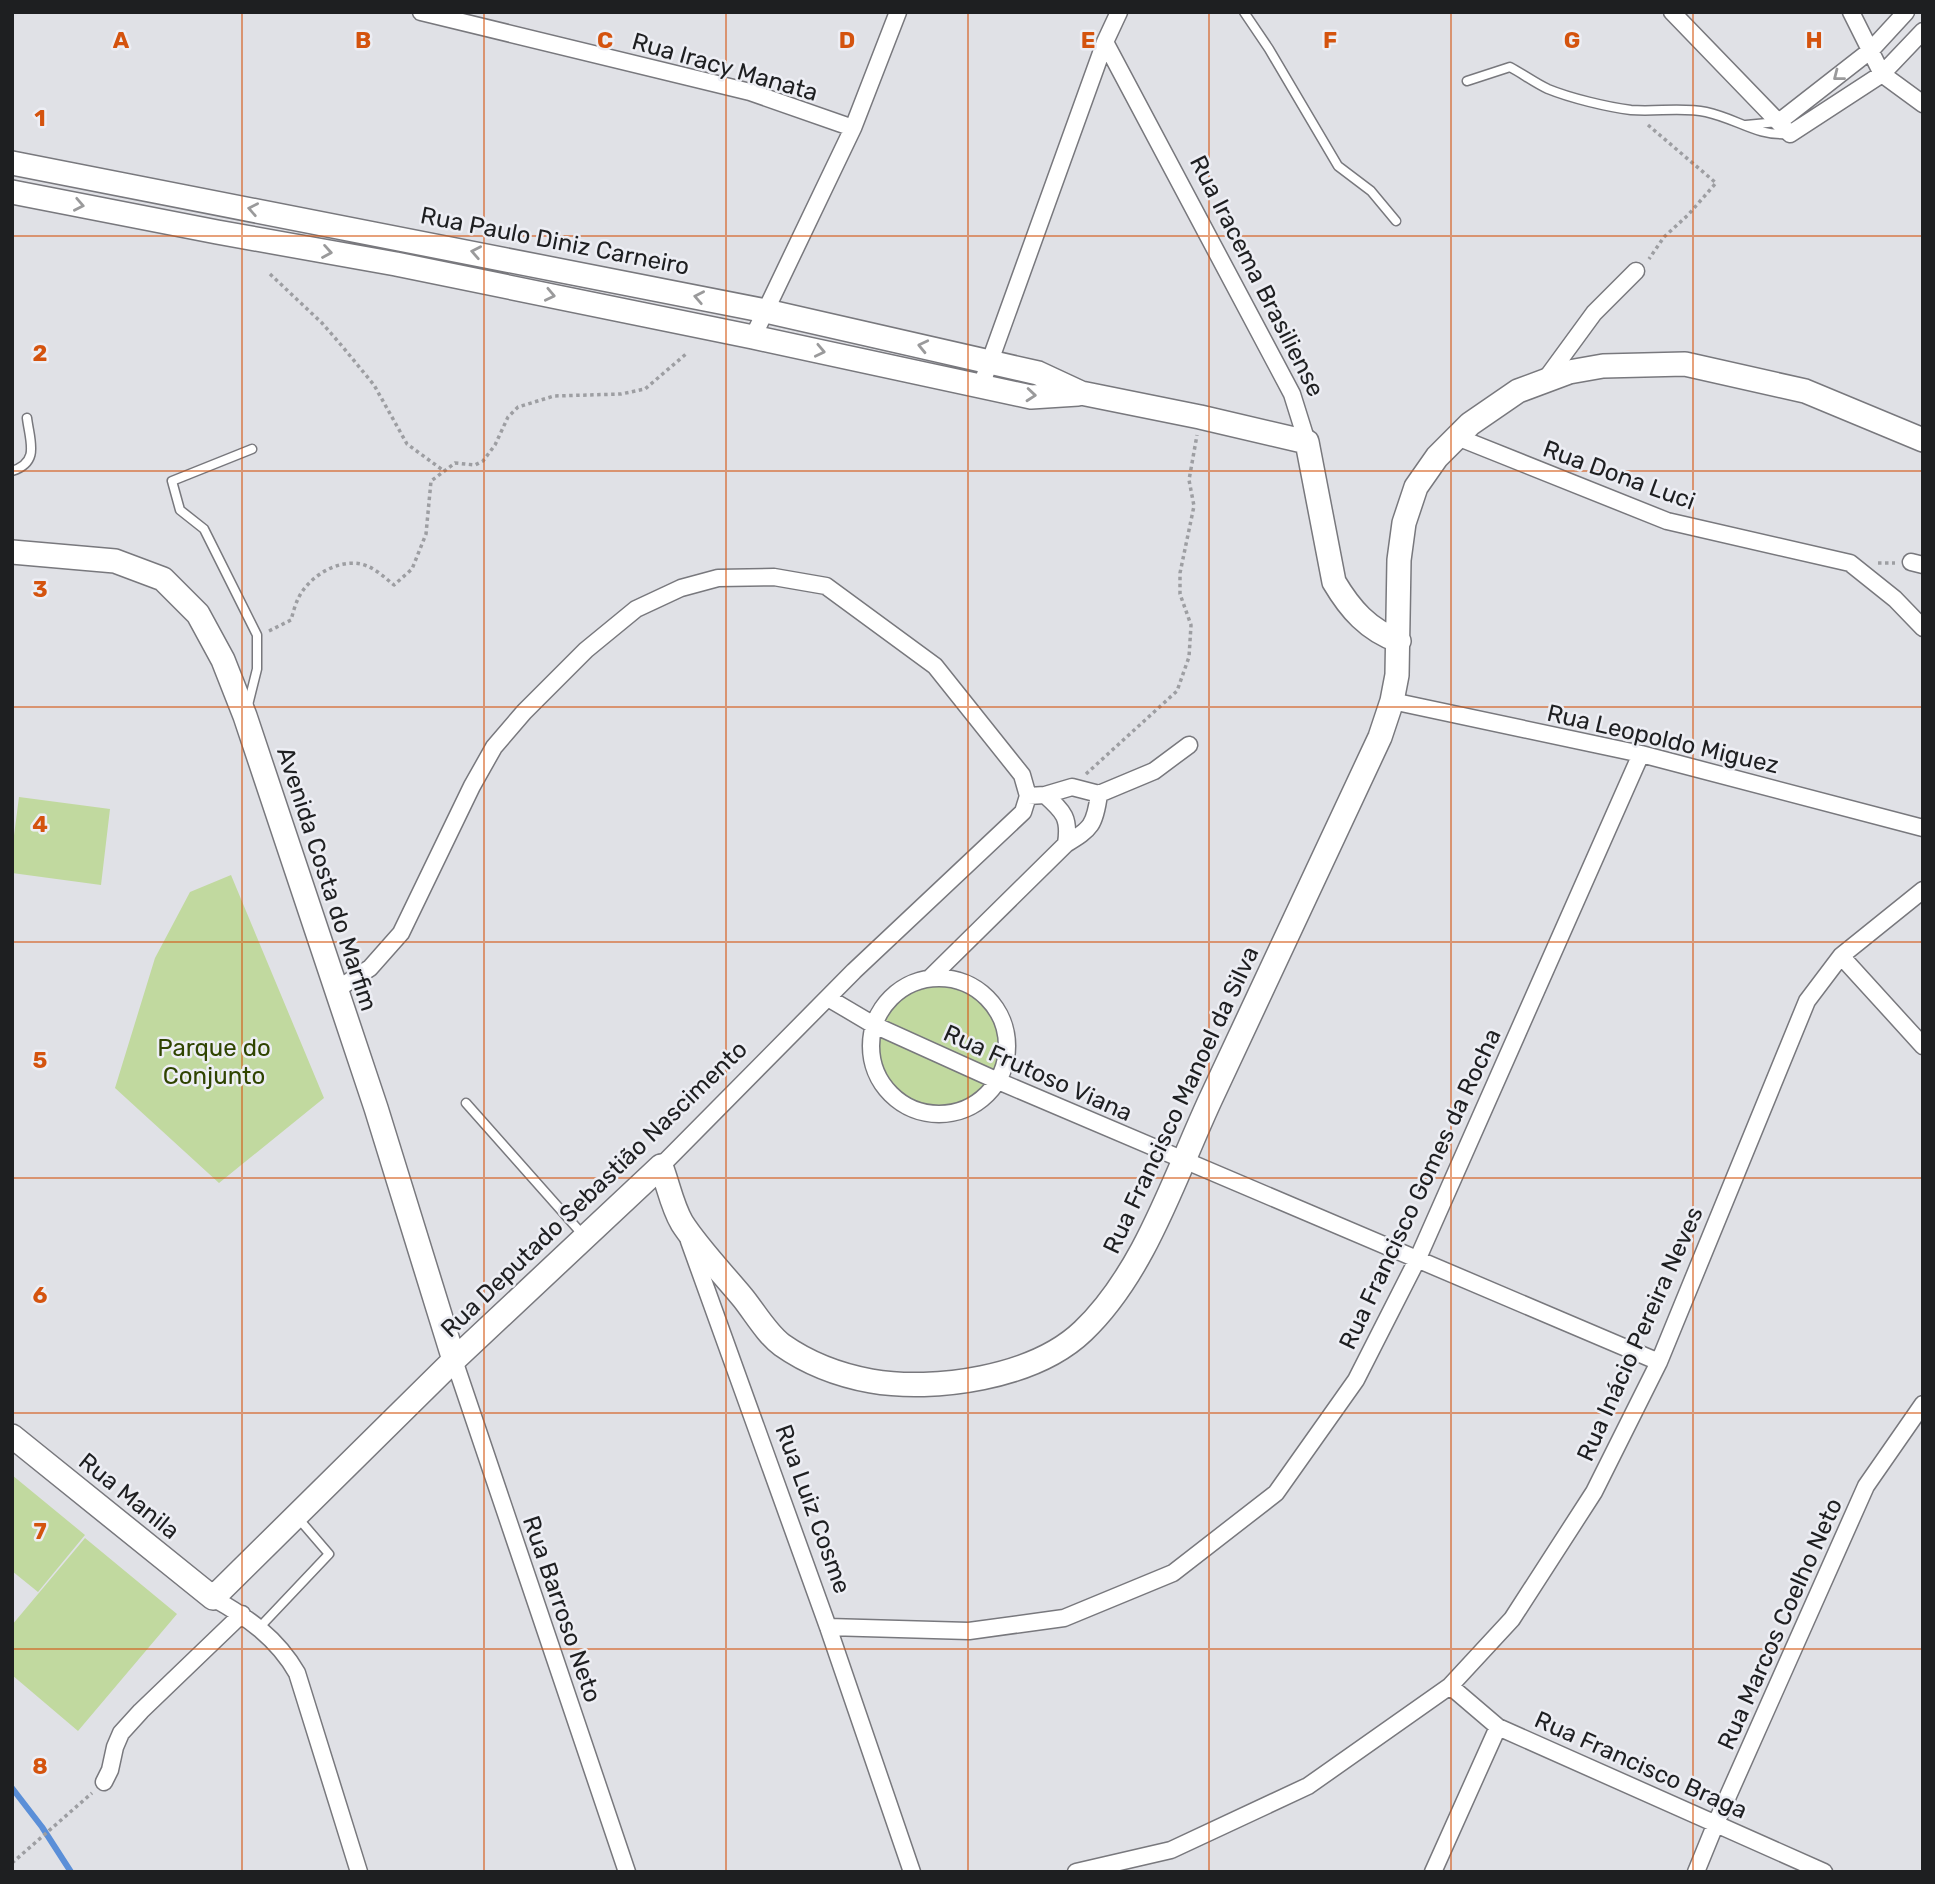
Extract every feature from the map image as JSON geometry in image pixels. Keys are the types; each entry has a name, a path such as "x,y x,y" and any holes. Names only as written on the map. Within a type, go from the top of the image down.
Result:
{"street":[{"name":"Rua Iracy Manata","path":"421,12 750,92 853,128"},
{"path":"753,337 853,128 898,12"},
{"path":"981,386 1105,42 1119,12"},
{"path":"1672,12 1785,128"},
{"path":"1851,12 1882,74 1923,104"},
{"path":"1785,128 1871,50 1906,12"},
{"path":"1785,128 1882,74 1923,31"},
{"name":"Rua Iracema Brasiliense","path":"1105,42 1292,394 1307,442 1334,582 1346,602 1364,622 1380,634 1399,641"},
{"name":"Rua Paulo Diniz Carneiro","path":"12,163 766,311 1038,373 1081,393 1307,442"},
{"name":"Rua Paulo Diniz Carneiro","path":"12,192 396,264 1031,397 1081,393"},
{"path":"396,264 404,238"},
{"path":"1545,380 1594,313 1636,271"},
{"name":"Rua Francisco Manoel da Silva","path":"682,1222 778,1343 811,1363 847,1377 918,1384 955,1382 1008,1373 1081,1334 1109,1302 1138,1261 1380,737 1397,675 1399,560 1405,523 1416,487 1437,457 1470,424 1518,391 1545,380 1603,366 1685,365 1804,391 1923,440"},
{"name":"Rua Dona Luci","path":"1457,437 1667,521 1850,563 1895,599 1923,628"},
{"name":"Avenida Costa do Marfim","path":"12,552 115,561 163,579 198,614 223,660 245,716 376,1108 454,1360"},
{"path":"336,990 370,968 401,933 472,786 494,747 586,650 636,609 681,588 718,579 774,577 826,586 935,666 1022,775 1028,796 1045,795 1072,787 1099,794 1154,771 1189,745"},
{"name":"Rua Leopoldo Miguez","path":"1392,701 1641,754 1923,828"},
{"name":"Rua Francisco Gomes da Rocha","path":"828,1627 970,1631 1064,1618 1173,1573 1276,1493 1356,1380 1418,1258 1641,754"},
{"path":"930,978 1066,844 1089,830 1096,815 1099,794"},
{"path":"1045,795 1064,813 1068,830 1066,844"},
{"name":"Rua Deputado Sebastião Nascimento","path":"214,1598 454,1360 661,1166 828,998 1023,812 1028,796"},
{"name":"Rua Inácio Pereira Neves","path":"1076,1872 1171,1850 1308,1786 1450,1686 1512,1619 1594,1492 1659,1362 1807,1001 1841,956 1923,890"},
{"path":"1841,956 1923,1046"},
{"path":"930,978 962,981 989,998 1006,1025 1008,1057 998,1081 972,1106 943,1114 912,1109 888,1091 878,1078 870,1050 872,1024 877,1011 905,986 930,978"},
{"name":"Rua Frutoso Viana","path":"828,998 872,1024 998,1081 1659,1362"},
{"name":"Rua Luiz Cosme","path":"661,1166 828,1627 912,1872"},
{"name":"Rua Barroso Neto","path":"454,1360 627,1872"},
{"name":"Rua Marcos Coelho Neto","path":"1696,1872 1866,1486 1923,1404"},
{"name":"Rua Manila","path":"12,1436 214,1598"},
{"path":"214,1598 242,1614 275,1641 297,1673 359,1872"},
{"path":"104,1782 121,1733 242,1614"},
{"name":"Rua Francisco Braga","path":"1450,1686 1498,1727 1824,1872"},
{"path":"1433,1872 1498,1727"}],"lane":[{"path":"1244,12 1338,166 1371,191 1396,221"},
{"path":"1467,81 1510,68 1549,89 1630,110 1694,110 1724,116 1759,133 1771,135 1785,128"},
{"path":"1746,125 1785,128"},
{"path":"12,471 24,467 32,454 27,418"},
{"path":"245,716 257,669 257,635 204,529 180,510 172,481 252,449"},
{"path":"466,1103 585,1237"},
{"path":"258,1629 329,1554 297,1517"}],"path":[{"path":"1630,110 1716,183 1664,237 1653,256 1636,271"},
{"path":"270,274 323,323 374,385 407,444 444,471"},
{"path":"257,635 277,629 291,620 299,596 314,577 336,566 359,564 373,569 394,585 412,569 426,534 431,481 455,463 475,464 483,461 495,445 508,417 519,407 554,396 621,394 645,389 686,354"},
{"path":"1072,787 1177,691 1189,657 1191,625 1180,594 1180,573 1194,506 1189,480 1200,417"},
{"path":"12,1863 104,1782"}],"green space":[{"path":"19,797 110,809 101,885 12,873"},
{"name":"Parque do Conjunto","path":"231,875 324,1098 219,1183 115,1088 155,958 190,892"},
{"path":"939,978 965,983 987,998 1002,1020 1007,1046 1002,1072 987,1094 965,1109 939,1114 913,1109 891,1094 876,1072 871,1046 876,1020 891,998 913,983"},
{"path":"12,1475 85,1535 38,1592 12,1571"},
{"path":"85,1538 177,1614 78,1731 12,1675 12,1625"}],"waterway":[{"path":"12,1788 42,1827 71,1872"}]}
